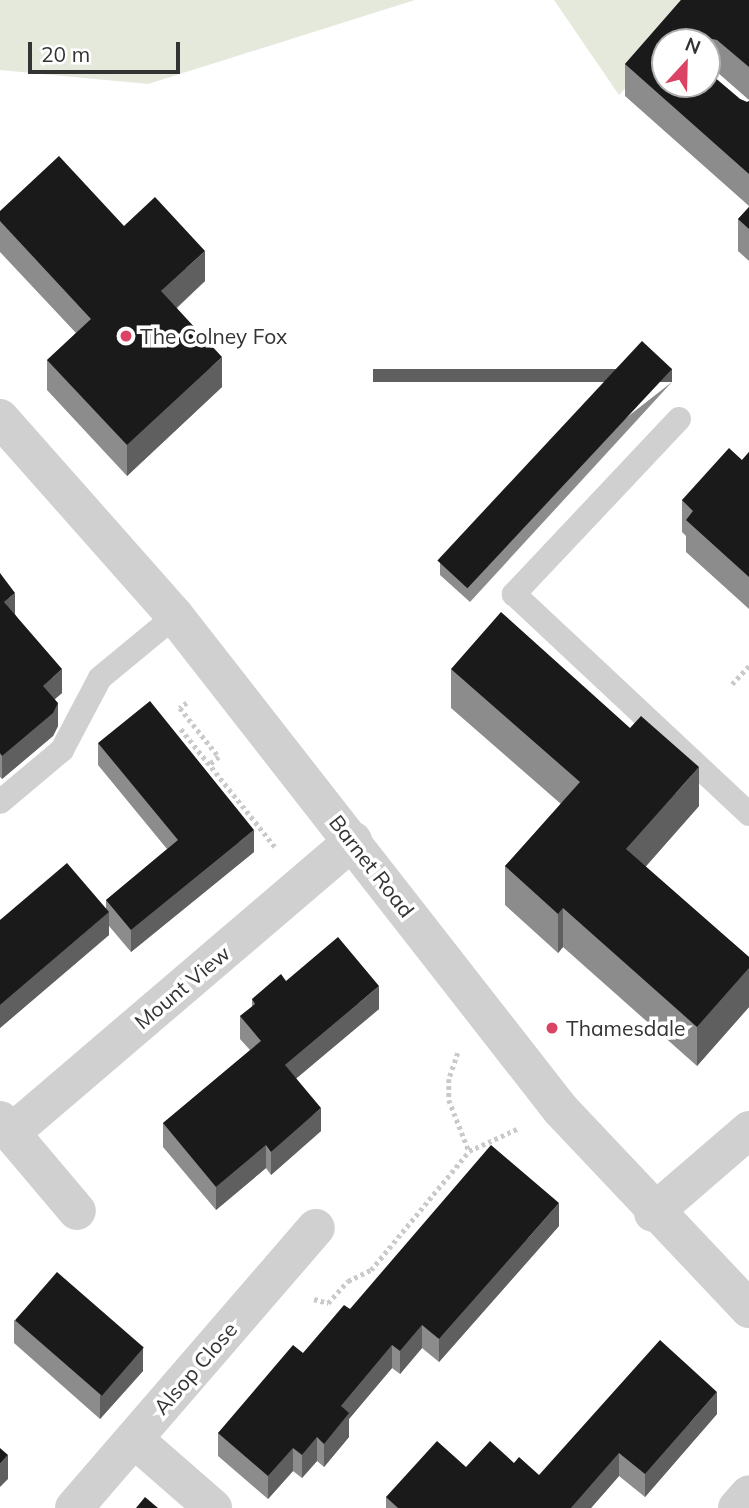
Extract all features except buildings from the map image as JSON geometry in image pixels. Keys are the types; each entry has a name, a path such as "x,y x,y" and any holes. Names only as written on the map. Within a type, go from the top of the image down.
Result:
{"street":[{"name":"Barnet Road","path":"5,434 174,616 353,841 561,1110 653,1213 749,1309"},
{"name":"Mount View","path":"78,1211 6,1126 353,841"},
{"path":"653,1213 749,1130"},
{"name":"Alsop Close","path":"74,1508 316,1228"},
{"path":"134,1439 213,1508"},
{"path":"737,1508 749,1494"}],"lane":[{"path":"679,419 514,594 749,814"},
{"path":"0,802 62,750 100,678 174,616"}],"path":[{"path":"732,684 749,666"},
{"path":"195,695 180,708 219,757 209,765"},
{"path":"181,729 284,858"},
{"path":"467,1045 456,1055 449,1079 449,1100 469,1151"},
{"path":"266,1286 328,1303 348,1281 371,1270 469,1151 530,1123"}],"shaded area":[{"path":"0,0 415,0 148,84 0,70"},
{"path":"554,0 706,0 680,28 651,28 651,60 619,95"}],"place":[{"name":"The Colney Fox","path":"126,336"},
{"name":"Thamesdale","path":"552,1028"}]}
